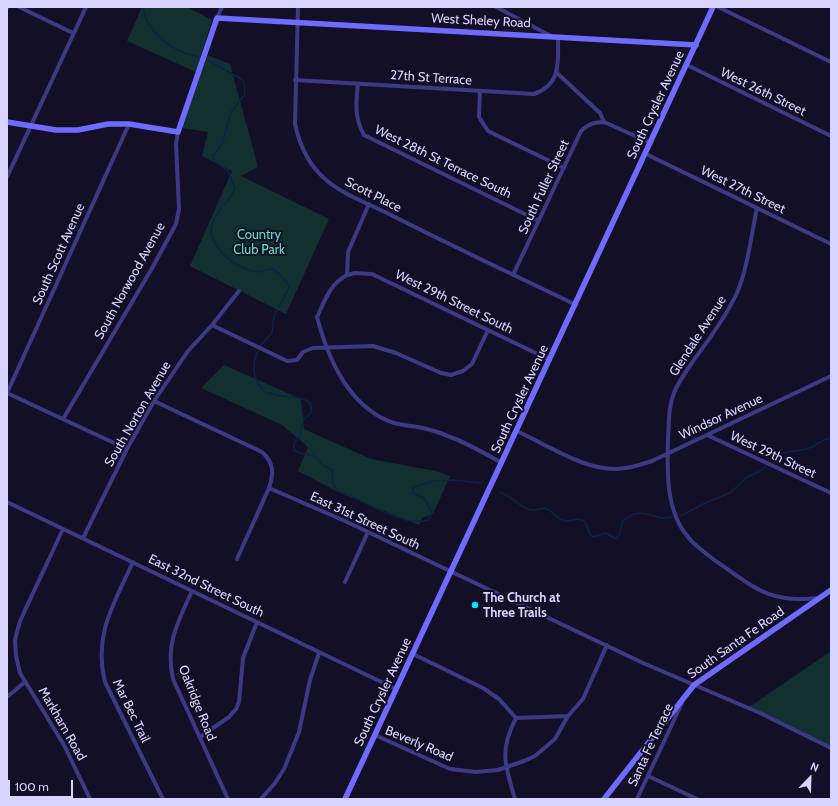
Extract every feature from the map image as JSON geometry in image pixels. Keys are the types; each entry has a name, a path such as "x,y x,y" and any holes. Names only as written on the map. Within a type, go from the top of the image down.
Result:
{"street":[{"path":"19,7 73,34"},
{"path":"7,177 86,7"},
{"name":"South Norwood Avenue","path":"63,419 176,224 178,209 176,144 178,132 222,7"},
{"name":"Scott Place","path":"298,7 295,124 299,142 306,157 318,172 329,183 343,192 513,276 576,305"},
{"path":"496,7 551,36"},
{"name":"South Crysler Avenue","path":"345,799 517,432 713,7"},
{"path":"718,7 831,62"},
{"name":"West Sheley Road","path":"217,18 696,45"},
{"path":"558,37 557,73 600,113 604,122 651,143"},
{"name":"West 26th Street","path":"687,65 831,136"},
{"name":"27th St Terrace","path":"296,80 534,94 546,87 557,73"},
{"name":"West 28th St Terrace South","path":"358,84 355,112 358,124 364,135 539,220"},
{"path":"480,92 479,117 488,131 564,168"},
{"path":"7,122 67,131 108,124 128,124 178,132"},
{"name":"South Fuller Street","path":"513,276 581,131 595,122 604,122"},
{"name":"South Scott Avenue","path":"7,393 128,124"},
{"name":"West 27th Street","path":"646,154 831,244"},
{"path":"369,204 348,252 347,275 338,280 332,287 317,316 334,365 344,382 358,400 372,412 395,423 428,429 452,438 502,463"},
{"name":"Glendale Avenue","path":"757,208 742,280 736,294 722,321 682,378 674,393 670,412 668,487 673,507 688,537 714,560 763,593 787,599 819,598"},
{"name":"West 29th Street South","path":"347,275 354,273 372,274 550,360"},
{"name":"South Norton Avenue","path":"83,538 127,449 154,401 188,351 212,325 239,291"},
{"path":"212,325 287,361 298,360 303,352 313,348 327,346 379,347 440,373 451,375 463,371 472,364 488,330"},
{"name":"Windsor Avenue","path":"517,432 584,463 606,469 637,466 707,435 831,376"},
{"path":"7,393 127,449"},
{"path":"154,401 262,452 269,458 273,468 273,477 237,559"},
{"name":"West 29th Street","path":"707,435 831,493"},
{"name":"East 31st Street South","path":"269,488 368,532 694,685 760,713 831,748"},
{"name":"East 32nd Street South","path":"7,502 396,689"},
{"path":"7,697 25,682 20,673 16,656 16,630 63,529"},
{"path":"345,582 368,532"},
{"name":"Mar Bec Trail","path":"133,562 104,630 100,652 102,671 105,682 163,799"},
{"name":"South Santa Fe Road","path":"604,799 694,685 831,590"},
{"name":"Oakridge Road","path":"192,591 173,632 170,658 174,679 228,799"},
{"path":"200,737 229,717 236,710 239,702 243,658 257,622"},
{"name":"Beverly Road","path":"375,735 450,769 476,772 498,770 505,766 524,761 535,756 555,739 568,716 583,699 607,645"},
{"path":"261,799 275,783 284,769 299,732 310,680 319,653"},
{"path":"413,654 483,688 499,699 516,718"},
{"name":"Markham Road","path":"25,682 64,745 90,799"},
{"name":"Santa Fe Terrace","path":"637,799 683,700"},
{"path":"516,718 568,716"},
{"path":"515,799 505,766 507,740 516,718"},
{"path":"648,776 697,799"}],"green space":[{"path":"142,7 187,7 212,20 196,72 127,41"},
{"name":"Country Club Park","path":"207,55 230,64 258,167 241,176 329,219 286,314 190,266 232,171 202,156 208,132 182,128"},
{"path":"224,365 301,399 304,429 371,459 435,471 450,476 433,514 422,518 419,525 338,492 298,471 308,447 282,425 201,388"},
{"path":"831,651 831,748 748,708"}],"waterway":[{"path":"143,7 145,16 150,25 163,40 181,51 199,57"},
{"path":"207,60 240,78 244,82 245,94 231,112 222,144 213,156 214,161 228,171 235,189 214,220 211,233 219,249 233,262 241,267 256,272 272,269 283,278 289,288 274,316 272,333 260,346"},
{"path":"258,351 254,369 259,385 265,391 272,394 304,399 310,403 312,412 303,420 300,436 294,443 294,450 300,453 312,455 320,461 322,465 332,470 333,484 337,491 350,495 389,514 410,521 419,521 428,520 432,513 425,499 413,493 413,487 433,481 453,480 482,483"},
{"path":"771,459 786,452 809,448 831,438"},
{"path":"681,516 705,503 730,493 747,477 761,471 766,466"},
{"path":"500,492 509,496 520,505 528,509 535,510 545,508 563,520 568,521 577,519 584,521 591,536 593,537 606,533 616,539 620,534 622,522 630,516 637,514 643,513 659,518 672,517"}],"place":[{"name":"The Church at Three Trails","path":"475,605"}]}
